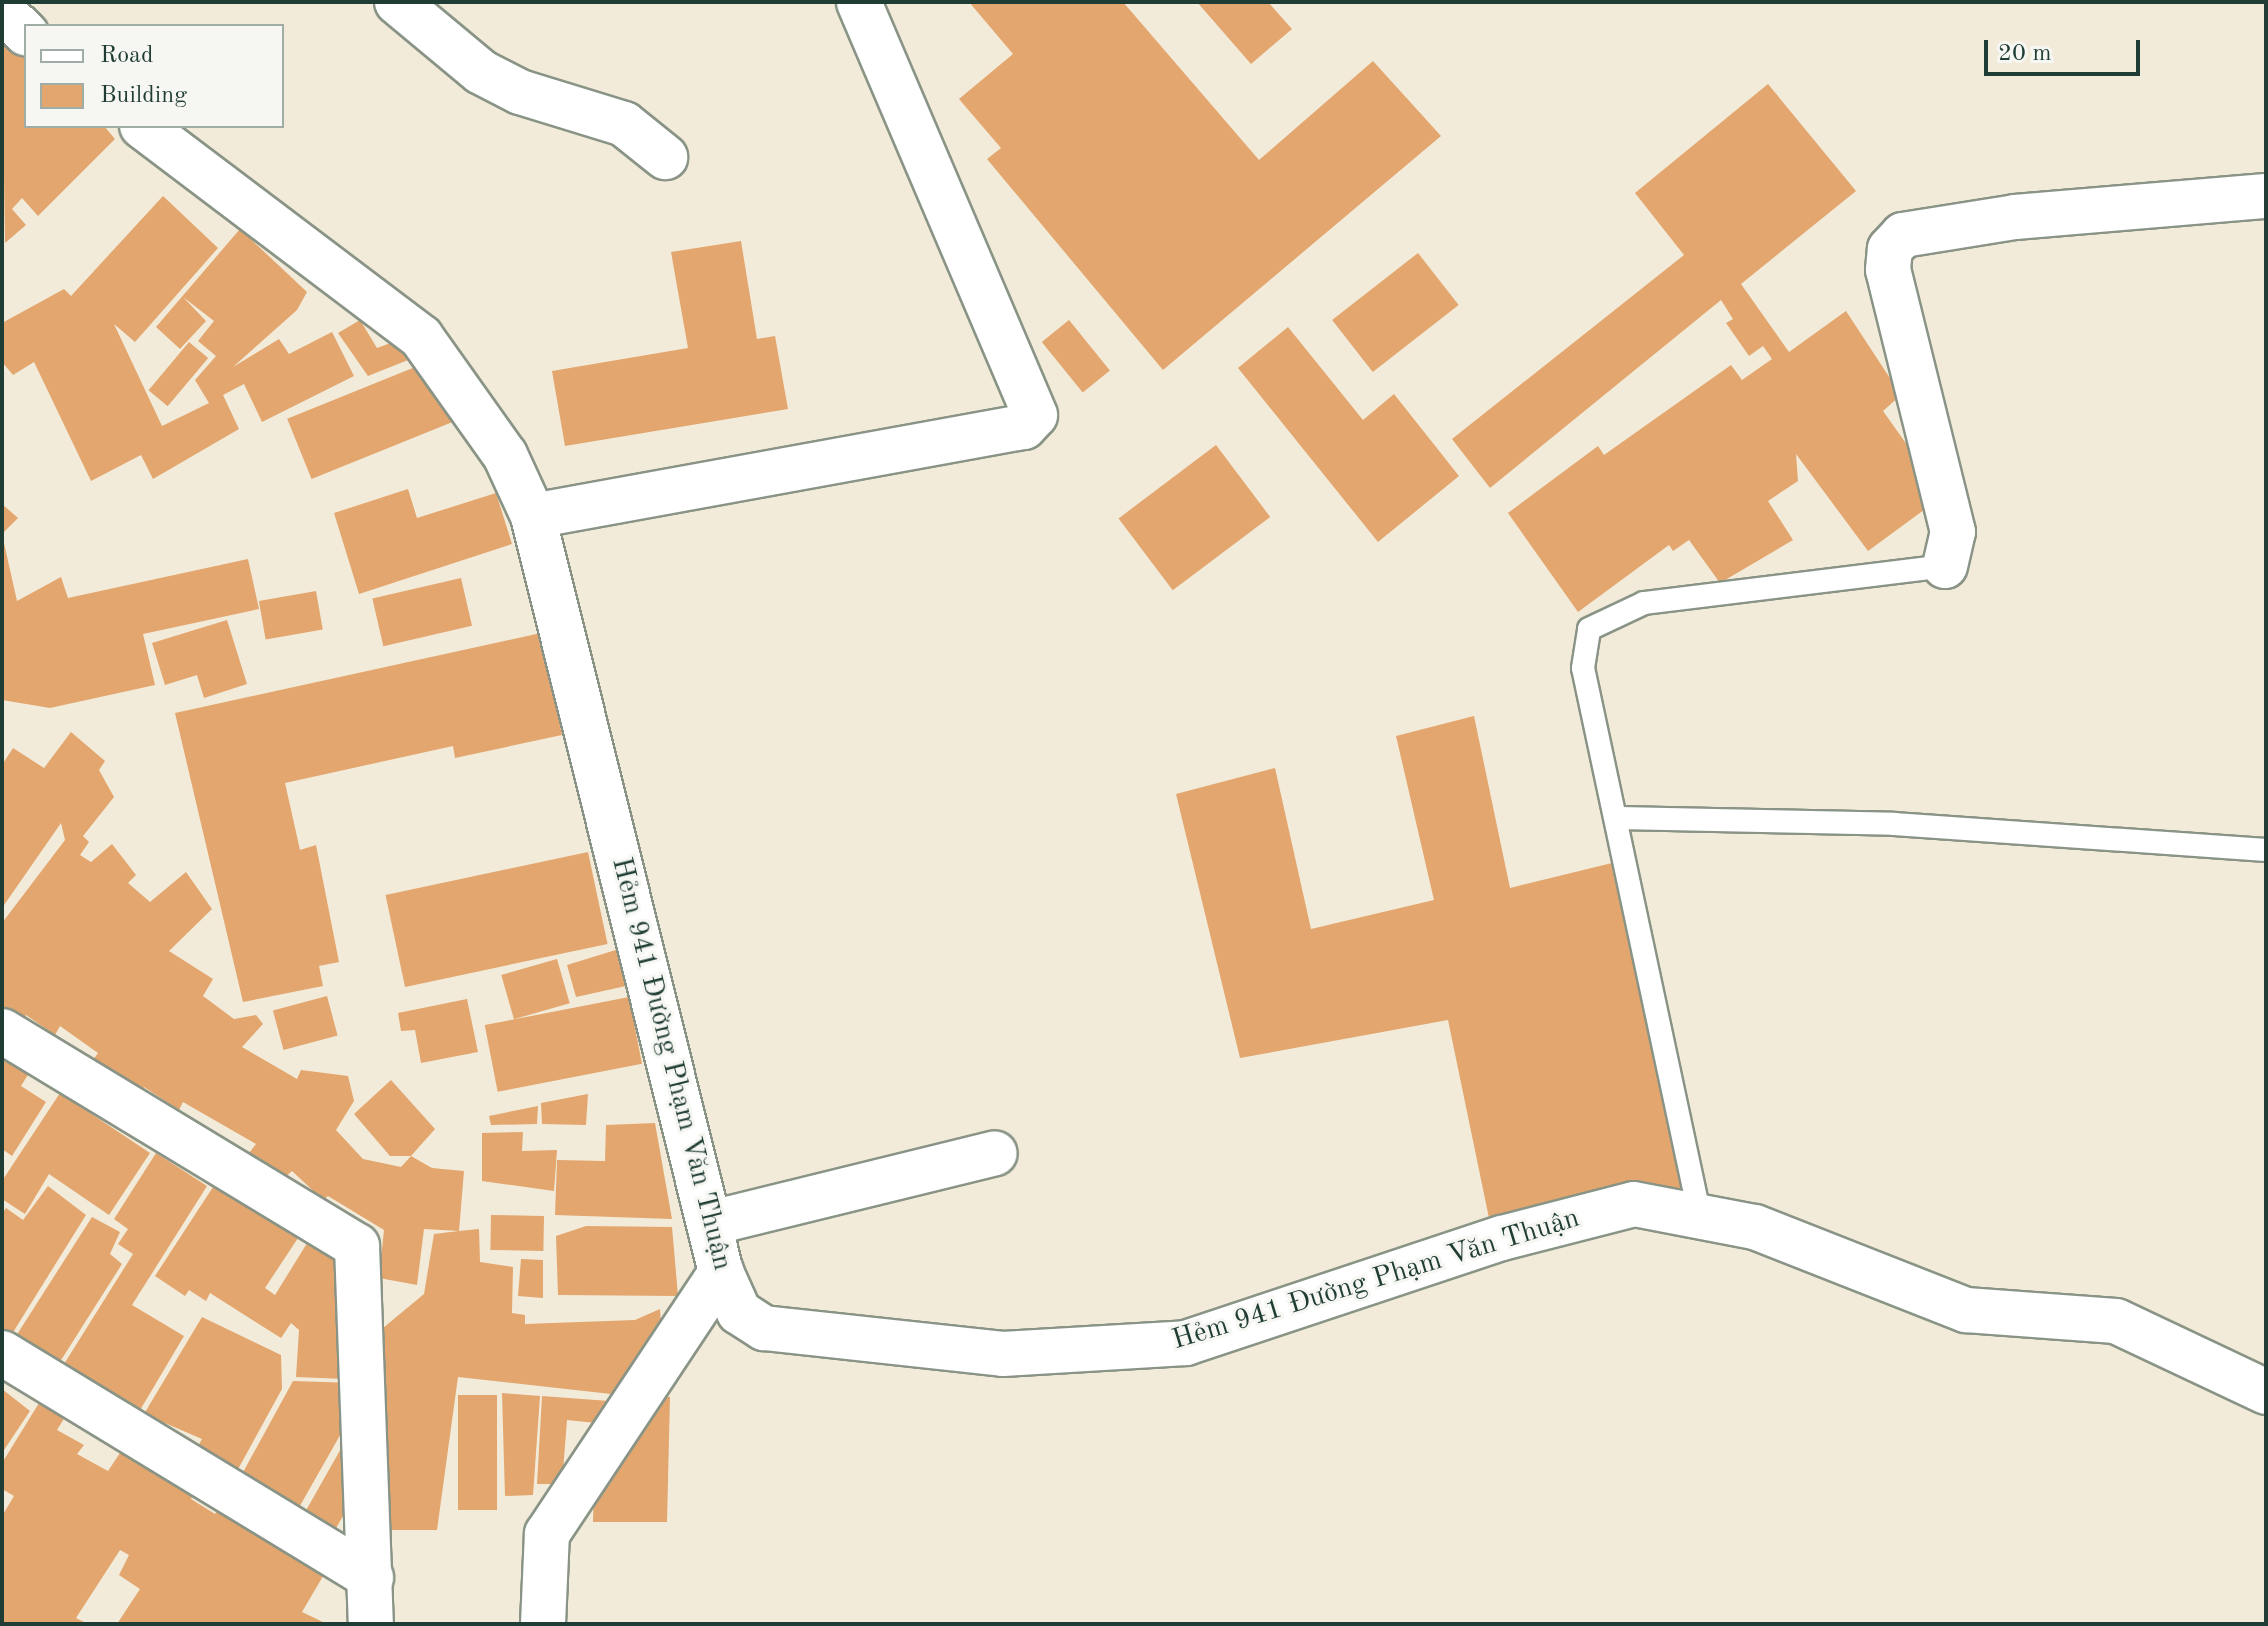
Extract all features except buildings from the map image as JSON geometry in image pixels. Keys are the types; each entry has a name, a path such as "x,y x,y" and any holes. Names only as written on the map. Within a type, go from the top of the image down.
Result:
{"street":[{"path":"397,2 481,72 520,92 624,124 665,157"},
{"path":"533,516 1024,427 1035,415 859,2"},
{"path":"2,11 24,31"},
{"name":"Hẻm 941 Đường Phạm Văn Thuận","path":"145,128 421,337 505,455 533,516 721,1272 739,1312 792,1336 1081,1354 1186,1343 1502,1238 1634,1204 1755,1227 1966,1310 2116,1321 2266,1392"},
{"path":"1945,566 1953,532 1888,270 1890,249 1903,235 2015,217 2266,196"},
{"path":"2,1031 345,1234 363,1265 371,1624"},
{"path":"711,1223 995,1153"},
{"path":"543,1624 547,1534 721,1272"},
{"path":"2,1353 371,1577"}],"lane":[{"path":"1700,1217 1619,818 1583,668 1589,629 1644,603 1945,566"},
{"path":"1619,818 1894,824 2266,850"}]}
